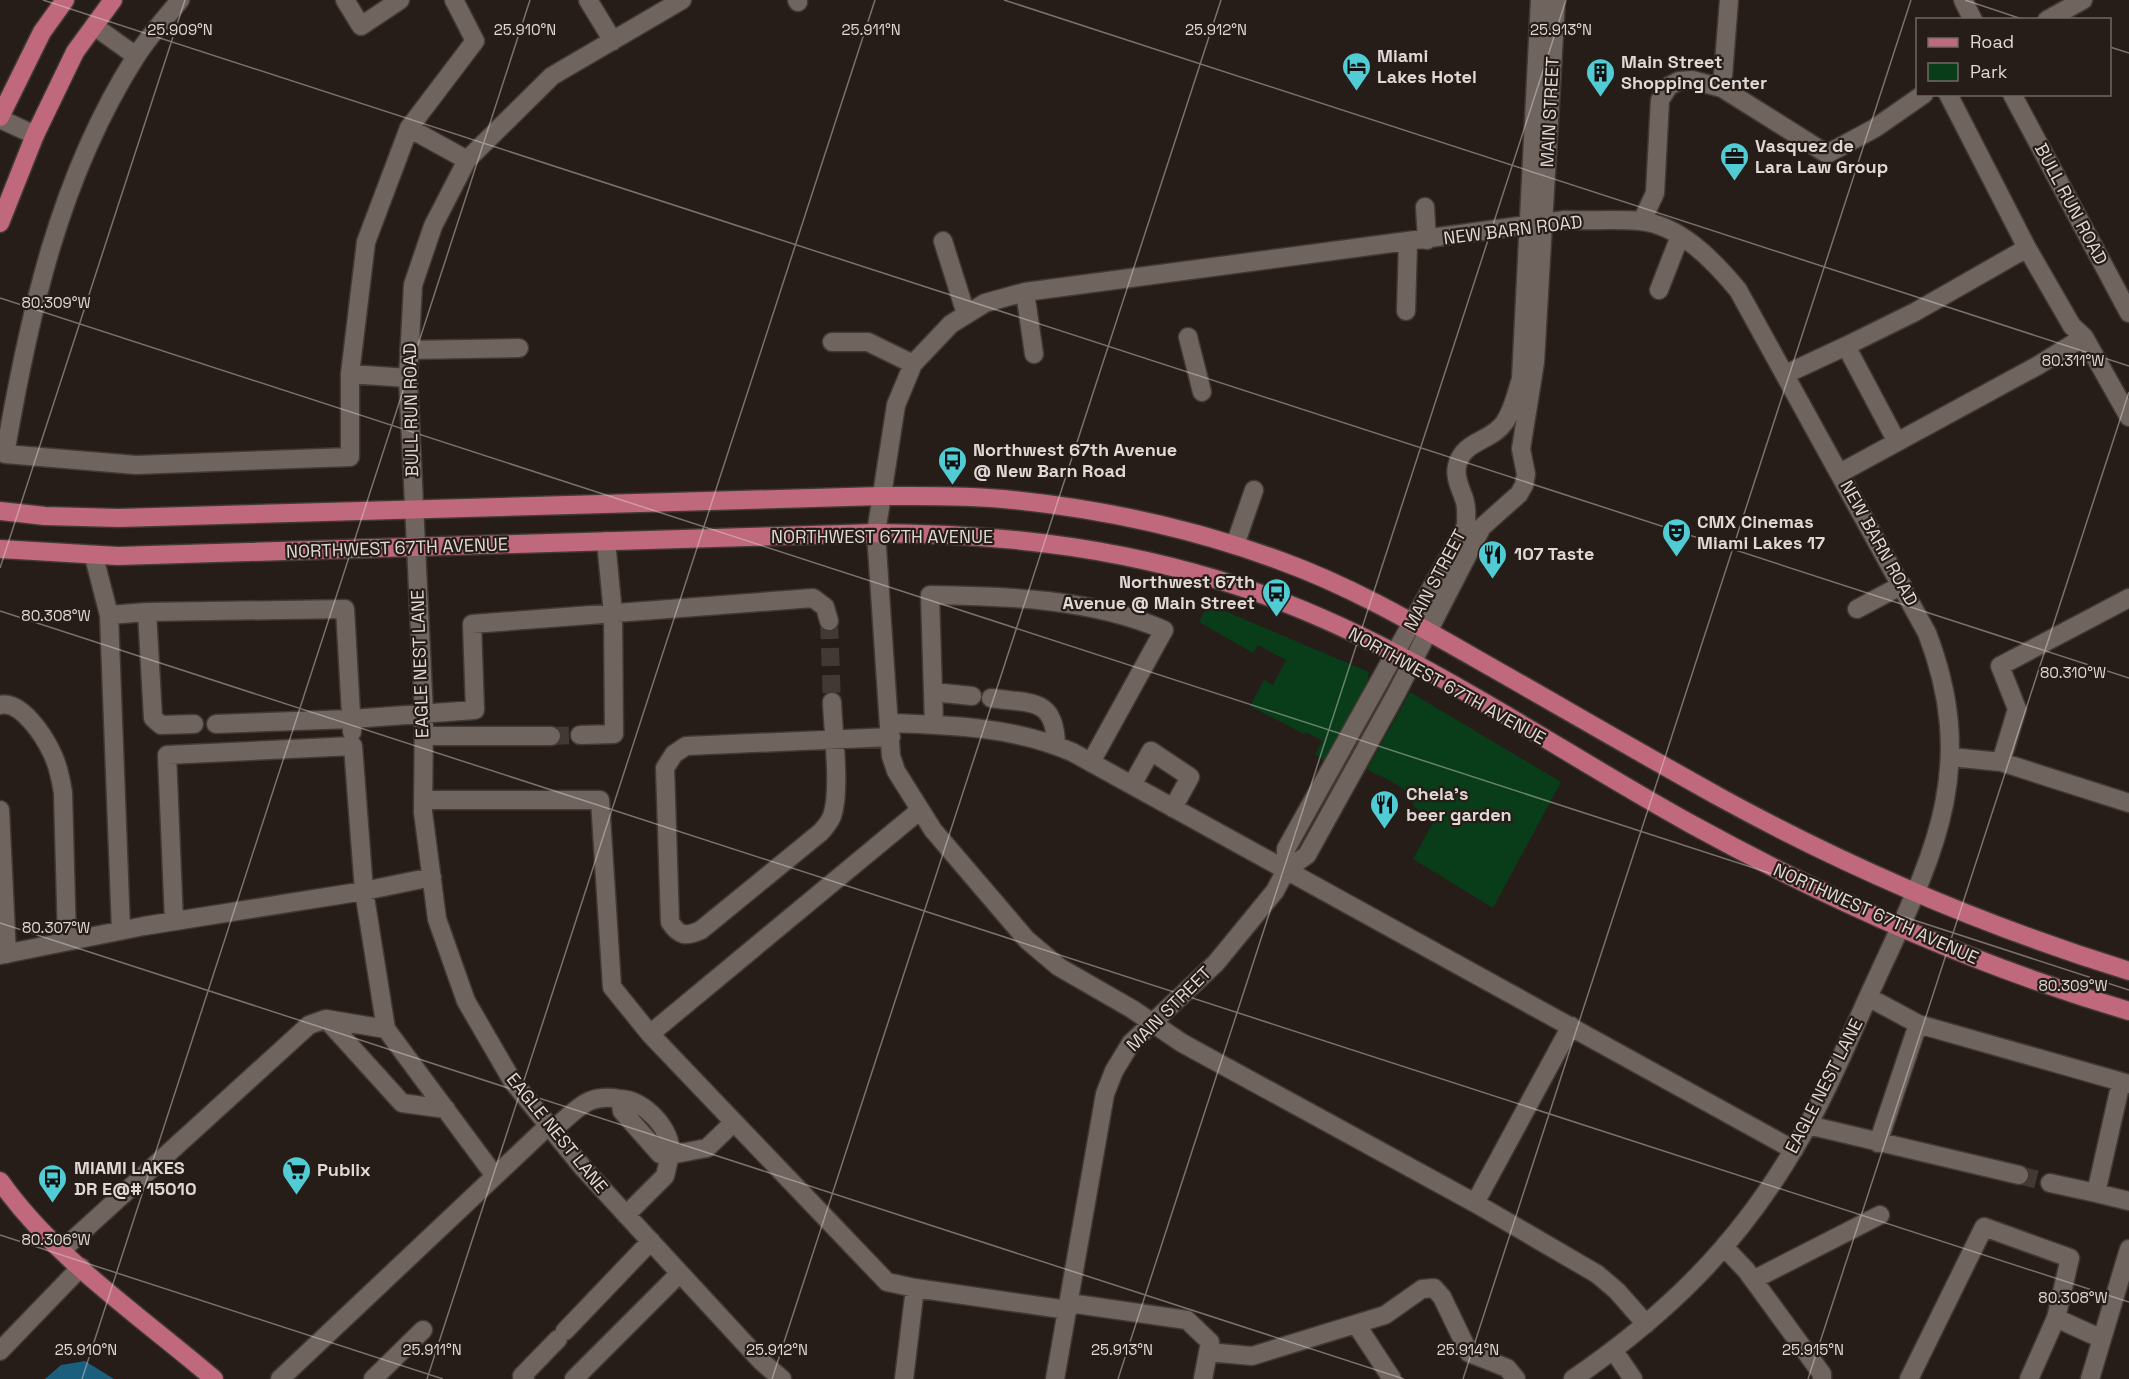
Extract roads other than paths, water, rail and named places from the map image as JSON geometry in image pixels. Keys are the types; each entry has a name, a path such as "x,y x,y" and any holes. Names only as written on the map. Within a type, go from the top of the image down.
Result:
{"main road":[{"path":"0,118 42,32 65,0"},
{"path":"0,223 34,135 75,52 113,0"},
{"name":"NORTHWEST 67TH AVENUE","path":"0,511 45,516 119,518 881,496 1000,498 1068,506 1192,532 1235,545 1342,586 1421,627 1724,799 1815,847 1915,894 2055,948 2129,971"},
{"name":"NORTHWEST 67TH AVENUE","path":"0,549 94,557 606,541 959,534 1035,540 1105,552 1264,596 1315,616 1403,658 1691,824 1810,887 1988,965 2129,1011"},
{"path":"1,1184 25,1212 81,1267 214,1379"}],"street":[{"path":"180,0 136,56 96,127 53,234 25,339 5,454 136,465 350,457 350,374 366,242 409,128 475,41 454,0"},
{"path":"345,0 361,26 399,0"},
{"path":"588,0 613,41"},
{"name":"BULL RUN ROAD","path":"414,510 408,378 414,285 433,226 467,160 552,76 682,0"},
{"name":"MAIN STREET","path":"1421,627 1466,526 1466,504 1457,479 1457,467 1461,456 1469,446 1492,435 1504,424 1521,379 1526,226 1540,0"},
{"name":"MAIN STREET","path":"1055,1379 1106,1094 1114,1071 1131,1043 1199,980 1241,934 1275,891 1286,870 1286,849 1482,527 1519,494 1524,485 1526,474 1521,448 1535,362 1545,224 1556,0"},
{"path":"1722,87 1729,0"},
{"path":"1963,0 1972,18"},
{"path":"2051,18 2083,0"},
{"path":"93,26 136,56"},
{"path":"1642,221 1655,193 1660,100 1669,86 1679,81 1692,80 1722,87 1827,154 1875,128 1921,96"},
{"path":"1949,96 2027,248 2072,326 2084,337 2129,417"},
{"name":"BULL RUN ROAD","path":"2013,96 2129,313"},
{"path":"0,118 34,135"},
{"path":"409,128 467,160"},
{"path":"1425,207 1427,240"},
{"name":"NEW BARN ROAD","path":"1646,1324 1617,1291 1597,1274 1475,1203 1182,1043 1153,1023 1059,968 1027,940 933,830 919,811 893,763 876,566 876,534 892,417 913,364 937,336 966,314 999,297 1025,292 1565,220 1642,221 1680,236 1713,260 1738,290 1927,633 1939,667 1947,703 1951,757 1943,818 1915,894"},
{"path":"1659,290 1680,236"},
{"path":"943,241 966,314"},
{"path":"1406,311 1408,242"},
{"path":"1786,374 1915,312 2027,248"},
{"path":"1025,292 1034,354"},
{"path":"1188,337 1202,392"},
{"path":"1840,473 2037,366 2084,337"},
{"path":"832,342 868,342 913,364"},
{"path":"1846,346 1897,442"},
{"path":"409,350 519,348"},
{"path":"350,374 408,378"},
{"path":"1235,545 1254,490"},
{"name":"EAGLE NEST LANE","path":"414,510 414,548 424,714 423,800 438,919 466,1001 513,1082 550,1128 626,1215 761,1361 782,1379"},
{"path":"580,735 615,734 613,614 606,541"},
{"path":"94,557 109,615 121,930"},
{"path":"1857,609 1902,585"},
{"path":"934,725 930,595 986,596 1106,611 1140,620 1164,630 1091,762"},
{"path":"216,724 351,720 475,710 472,624 813,598 825,607 829,621"},
{"path":"2001,762 2018,709 2001,666 2129,598"},
{"path":"109,615 147,612 345,609 352,746 364,891 386,1029 495,1176"},
{"path":"147,612 153,718 161,725 194,724"},
{"path":"933,692 972,696"},
{"path":"991,698 1030,704 1047,711 1056,724 1056,745"},
{"path":"832,702 833,740 836,804 831,819 821,832 701,930 687,936 677,932 670,922 665,768 674,754 686,746 833,740 934,725 992,729 1056,745 1091,762 1794,1150"},
{"path":"0,705 8,704 15,707 32,724 53,754 59,772 63,793 67,941"},
{"path":"424,736 551,736"},
{"path":"174,921 167,755 352,746"},
{"path":"1132,785 1151,751 1190,777 1173,808"},
{"path":"1951,757 2001,762 2129,803"},
{"path":"423,800 600,800 612,987 650,1034 887,1282 915,1288 1187,1320 1209,1347 1252,1356 1385,1315 1422,1288 1434,1288 1442,1297 1469,1353 1507,1368 1516,1379"},
{"path":"0,810 4,954 121,930 364,891 432,877"},
{"path":"650,1034 919,811"},
{"name":"EAGLE NEST LANE","path":"1573,1379 1614,1351 1670,1305 1724,1248 1762,1198 1808,1125 1915,894"},
{"path":"1868,997 1917,1024 2125,1083 2096,1193"},
{"path":"63,1249 309,1025 326,1019 386,1029"},
{"path":"326,1019 402,1104 446,1109"},
{"path":"1878,1143 1917,1024"},
{"path":"1475,1203 1571,1026"},
{"path":"280,1379 495,1176 550,1128 590,1100 598,1096 620,1099 622,1111 660,1154 670,1155 707,1148 734,1122"},
{"path":"1808,1125 2019,1176"},
{"path":"626,1215 665,1176 670,1155"},
{"path":"2050,1183 2129,1201"},
{"path":"1754,1280 1880,1215"},
{"path":"1909,1379 1984,1227 2070,1258 2056,1318 2029,1379"},
{"path":"525,1379 522,1376 651,1241"},
{"path":"1724,1248 1754,1280 1822,1374 1822,1379"},
{"path":"2090,1379 2129,1249"},
{"path":"0,1351 81,1267"},
{"path":"574,1379 680,1273"},
{"path":"904,1379 915,1288"},
{"path":"2056,1318 2102,1339"},
{"path":"1356,1324 1392,1379"},
{"path":"372,1379 423,1330"},
{"path":"1203,1379 1209,1347"},
{"path":"1614,1351 1634,1379"}],"water":[{"path":"85,1361 114,1379 45,1379 61,1365"}],"tunnel":[{"path":"829,621 832,702"},
{"path":"551,736 580,735"},
{"path":"2019,1175 2050,1183"}],"place":[{"name":"Miami Lakes Hotel","path":"1356,92"},
{"name":"Main Street Shopping Center","path":"1600,98"},
{"name":"Vasquez de Lara Law Group","path":"1734,182"},
{"name":"Northwest 67th Avenue @ New Barn Road","path":"952,486"},
{"name":"CMX Cinemas Miami Lakes 17","path":"1676,558"},
{"name":"107 Taste","path":"1493,580"},
{"name":"Northwest 67th Avenue @ Main Street","path":"1276,618"},
{"name":"Chela's beer garden","path":"1385,830"},
{"name":"Publix","path":"296,1196"},
{"name":"MIAMI LAKES DR E@# 15010","path":"53,1204"}]}
